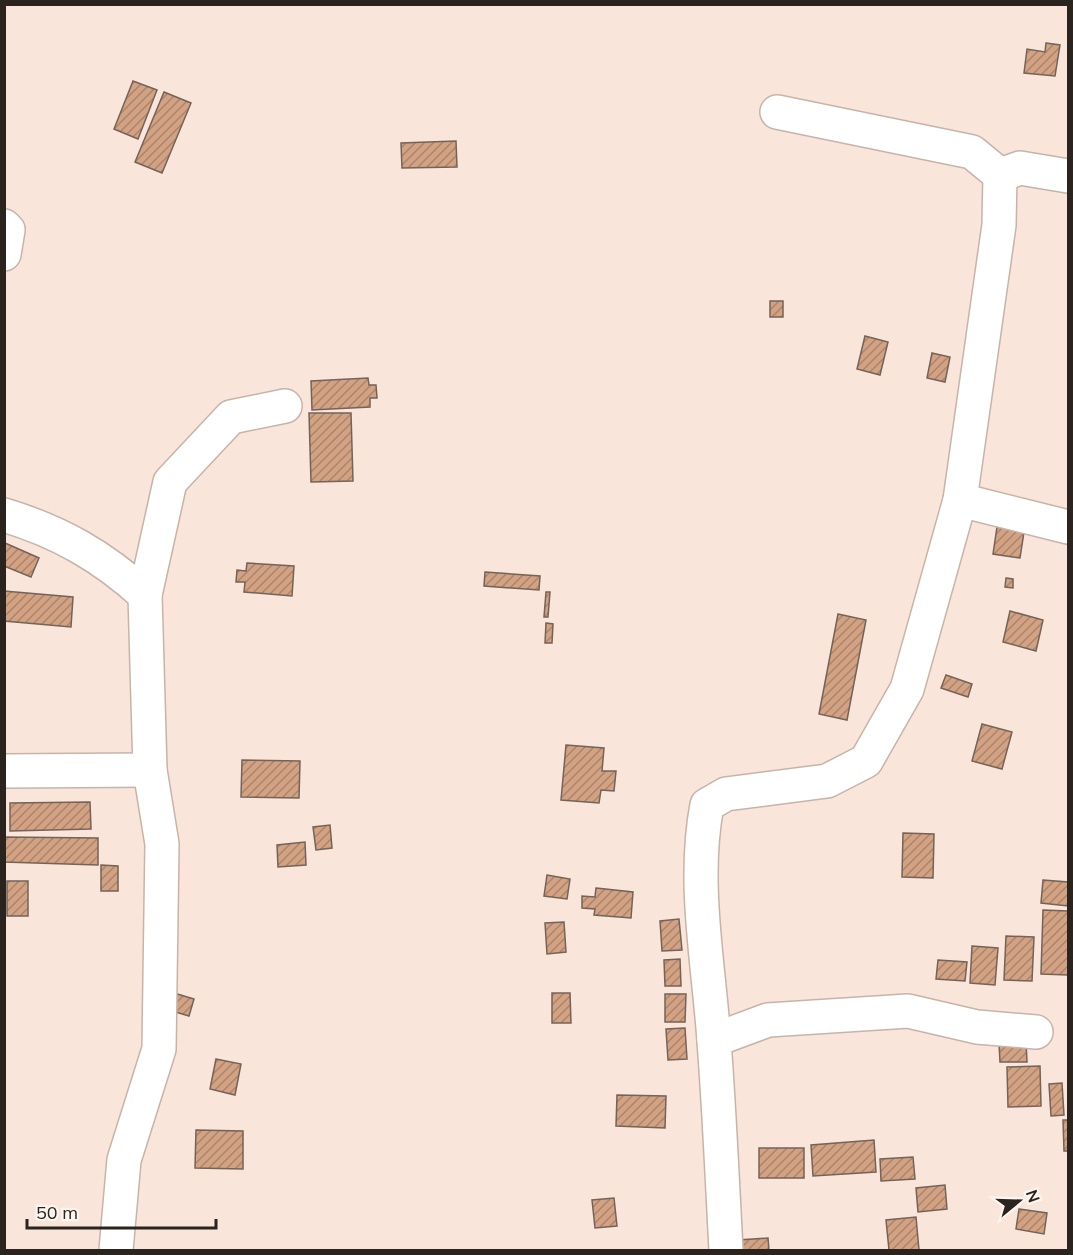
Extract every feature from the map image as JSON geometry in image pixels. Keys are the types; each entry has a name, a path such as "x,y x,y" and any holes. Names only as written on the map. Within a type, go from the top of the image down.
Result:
{"street":[{"path":"777,112 972,152 1000,175"},
{"path":"1000,175 1020,168 1068,176"},
{"path":"726,1251 714,1040 702,895 703,825 707,805 726,794 827,781 866,760 907,689 960,500 999,225 1000,175"},
{"path":"4,226 8,230 4,254"},
{"path":"116,1251 124,1160 159,1049 162,844 150,770 145,595 170,482 231,417 285,406"},
{"path":"960,500 1068,527"},
{"path":"4,515 42,526 112,565 145,595"},
{"path":"4,771 150,770"},
{"path":"714,1040 768,1020 908,1011 977,1027 1036,1032"}],"building":[{"path":"1046,43 1060,45 1055,76 1024,73 1027,49 1045,52"},
{"path":"133,81 157,90 138,139 114,129"},
{"path":"164,92 191,103 162,173 135,162"},
{"path":"456,141 457,167 402,168 401,143"},
{"path":"770,301 783,301 783,317 770,317"},
{"path":"865,336 888,342 880,375 857,369"},
{"path":"932,353 950,357 945,382 927,378"},
{"path":"368,378 369,385 376,385 377,398 370,398 370,407 312,410 311,381"},
{"path":"309,413 351,413 353,481 311,482"},
{"path":"997,527 1024,532 1020,558 993,554"},
{"path":"5,543 39,558 31,577 4,566"},
{"path":"247,563 294,566 292,596 244,592 245,582 236,582 237,570 246,571"},
{"path":"485,572 540,576 539,590 484,586"},
{"path":"1006,578 1013,579 1013,588 1005,587"},
{"path":"4,591 73,597 71,627 4,621"},
{"path":"546,592 550,592 548,617 544,617"},
{"path":"1010,611 1043,620 1036,651 1003,642"},
{"path":"838,614 866,620 847,720 819,714"},
{"path":"546,623 553,624 552,643 545,643"},
{"path":"946,675 972,684 968,697 941,688"},
{"path":"982,724 1012,732 1002,769 972,761"},
{"path":"566,745 604,748 602,771 616,771 614,791 601,790 599,803 561,800"},
{"path":"242,760 300,761 299,798 241,797"},
{"path":"90,802 91,829 10,831 10,803"},
{"path":"330,825 332,848 316,850 313,827"},
{"path":"903,833 934,834 933,878 902,877"},
{"path":"4,837 98,838 98,865 4,862"},
{"path":"305,842 306,865 278,867 277,845"},
{"path":"101,865 118,866 118,891 101,891"},
{"path":"547,875 570,879 567,899 544,896"},
{"path":"1043,880 1068,882 1068,906 1041,903"},
{"path":"7,881 28,881 28,916 7,916"},
{"path":"596,888 633,892 631,918 594,915 595,909 582,908 582,896 595,897"},
{"path":"1043,910 1068,911 1068,975 1041,974"},
{"path":"679,919 682,950 662,951 660,921"},
{"path":"564,922 566,952 547,954 545,923"},
{"path":"1006,936 1034,937 1032,981 1004,980"},
{"path":"972,946 998,948 995,985 970,983"},
{"path":"680,959 681,986 665,986 664,960"},
{"path":"938,960 967,962 965,981 936,979"},
{"path":"174,993 194,999 189,1016 169,1010"},
{"path":"552,993 570,993 571,1023 552,1023"},
{"path":"665,994 686,994 685,1022 665,1022"},
{"path":"685,1028 687,1059 668,1060 666,1029"},
{"path":"1026,1042 1027,1062 1000,1062 999,1043"},
{"path":"216,1059 241,1064 235,1095 210,1089"},
{"path":"1040,1066 1041,1106 1008,1107 1007,1067"},
{"path":"1062,1083 1064,1115 1051,1116 1049,1084"},
{"path":"617,1095 666,1096 665,1128 616,1126"},
{"path":"1063,1120 1068,1120 1068,1151 1064,1151"},
{"path":"196,1130 243,1131 243,1169 195,1168"},
{"path":"874,1140 876,1172 813,1176 811,1145"},
{"path":"759,1148 804,1148 804,1178 759,1178"},
{"path":"913,1157 915,1179 881,1181 880,1159"},
{"path":"945,1185 947,1209 918,1212 916,1188"},
{"path":"614,1198 617,1226 595,1228 592,1200"},
{"path":"1019,1209 1047,1213 1044,1234 1016,1229"},
{"path":"916,1217 919,1250 889,1250 886,1220"},
{"path":"768,1238 769,1250 738,1250 738,1240"}]}
